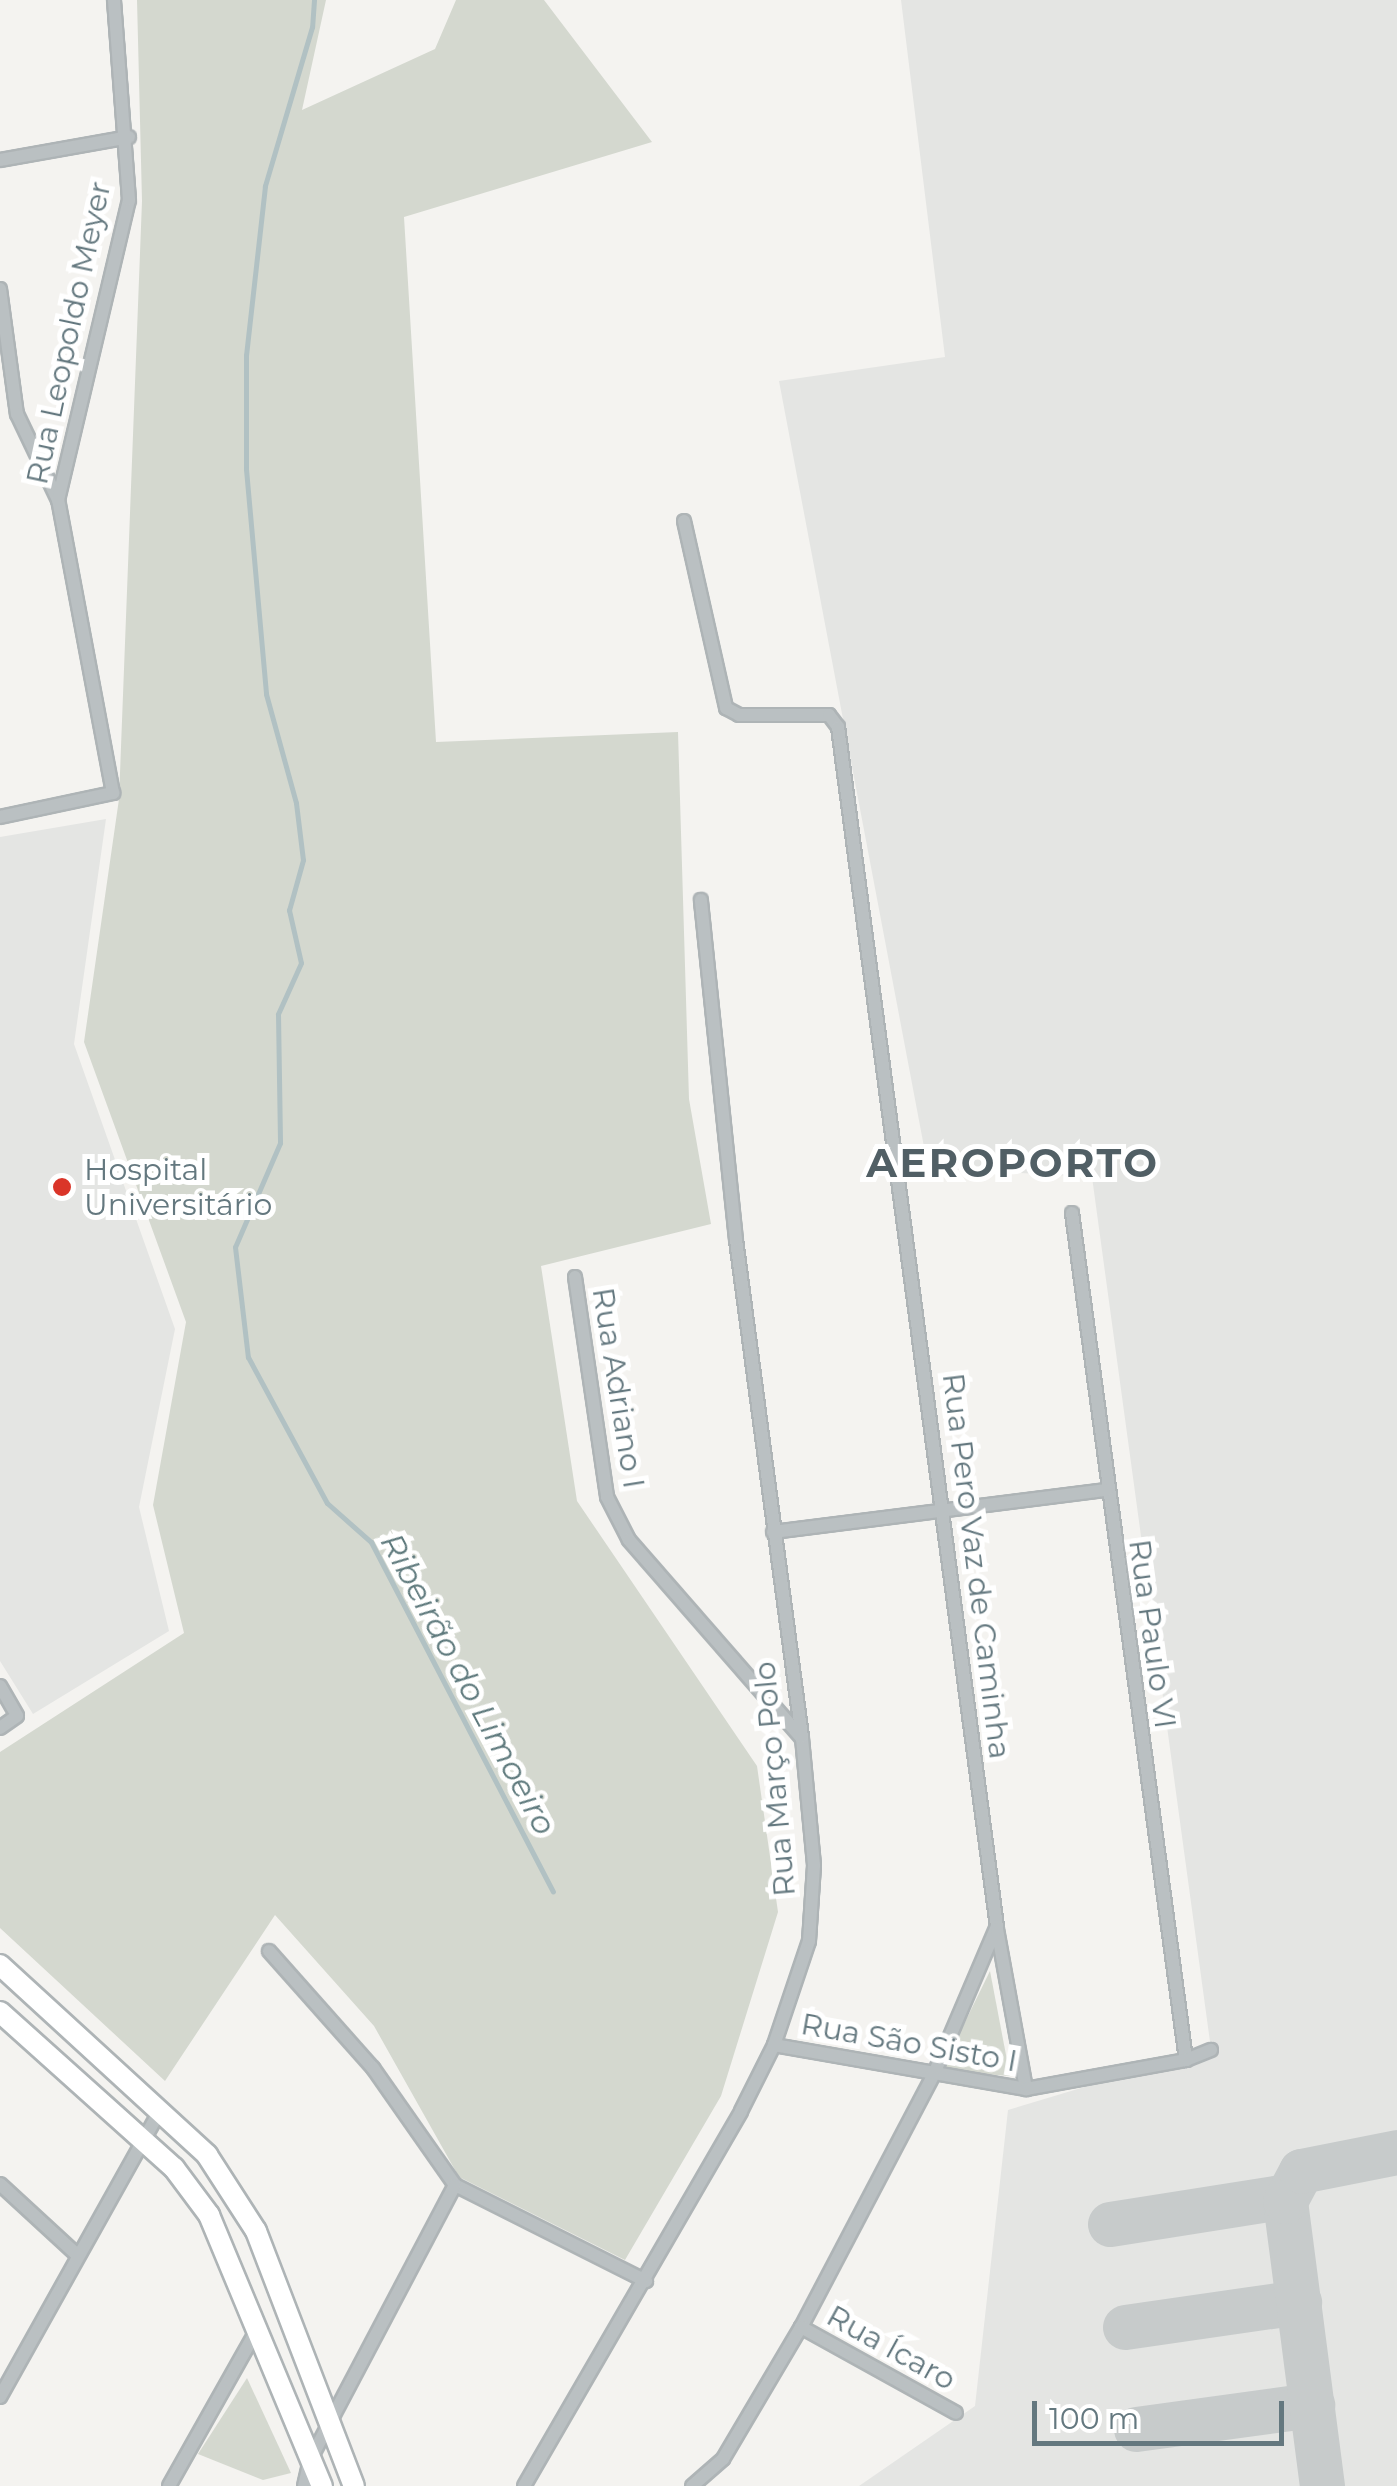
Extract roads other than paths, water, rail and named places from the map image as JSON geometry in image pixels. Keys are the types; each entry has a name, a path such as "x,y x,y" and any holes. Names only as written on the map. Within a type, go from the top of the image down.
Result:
{"main road":[{"path":"0,1965 161,2109 207,2156 256,2230 354,2486"},
{"path":"0,2012 144,2142 209,2216 322,2486"}],"street":[{"name":"Rua Leopoldo Meyer","path":"0,817 113,793 58,500 129,200 129,138 114,0"},
{"path":"0,160 129,138"},
{"path":"0,289 17,414 58,500"},
{"path":"0,418 17,414"},
{"name":"Rua Pero Vaz de Caminha","path":"684,521 726,708 739,715 829,714 838,728 946,1514 997,1926 1026,2089"},
{"name":"Rua Março Polo","path":"524,2486 646,2281 774,2045 809,1941 814,1865 802,1738 736,1240 701,900"},
{"name":"Rua Paulo VI","path":"1072,1214 1106,1490 1186,2060"},
{"name":"Rua Adriano I","path":"574,1277 607,1497 629,1540 802,1738"},
{"path":"773,1532 946,1514 1106,1490"},
{"path":"0,1686 17,1716 0,1728"},
{"path":"692,2486 723,2460 801,2327 934,2074 997,1926"},
{"path":"270,1951 373,2068 455,2185 646,2281"},
{"name":"Rua São Sisto I","path":"774,2045 1026,2089 1186,2060 1211,2050"},
{"path":"0,2397 76,2254 161,2109"},
{"path":"0,2184 76,2254"},
{"path":"304,2486 310,2460 455,2185"},
{"name":"Rua Ícaro","path":"801,2327 956,2413"},
{"path":"169,2486 258,2328"}],"waterway":[{"name":"Ribeirão do Limoeiro","path":"314,0 312,27 265,186 246,355 246,469 266,694 296,803 303,860 289,910 301,963 278,1014 280,1143 235,1247 248,1357 327,1503 371,1542 553,1892"}],"place":[{"name":"Hospital Universitário","path":"62,1187"}],"district":[{"name":"AEROPORTO","path":"1013,1163"}]}
